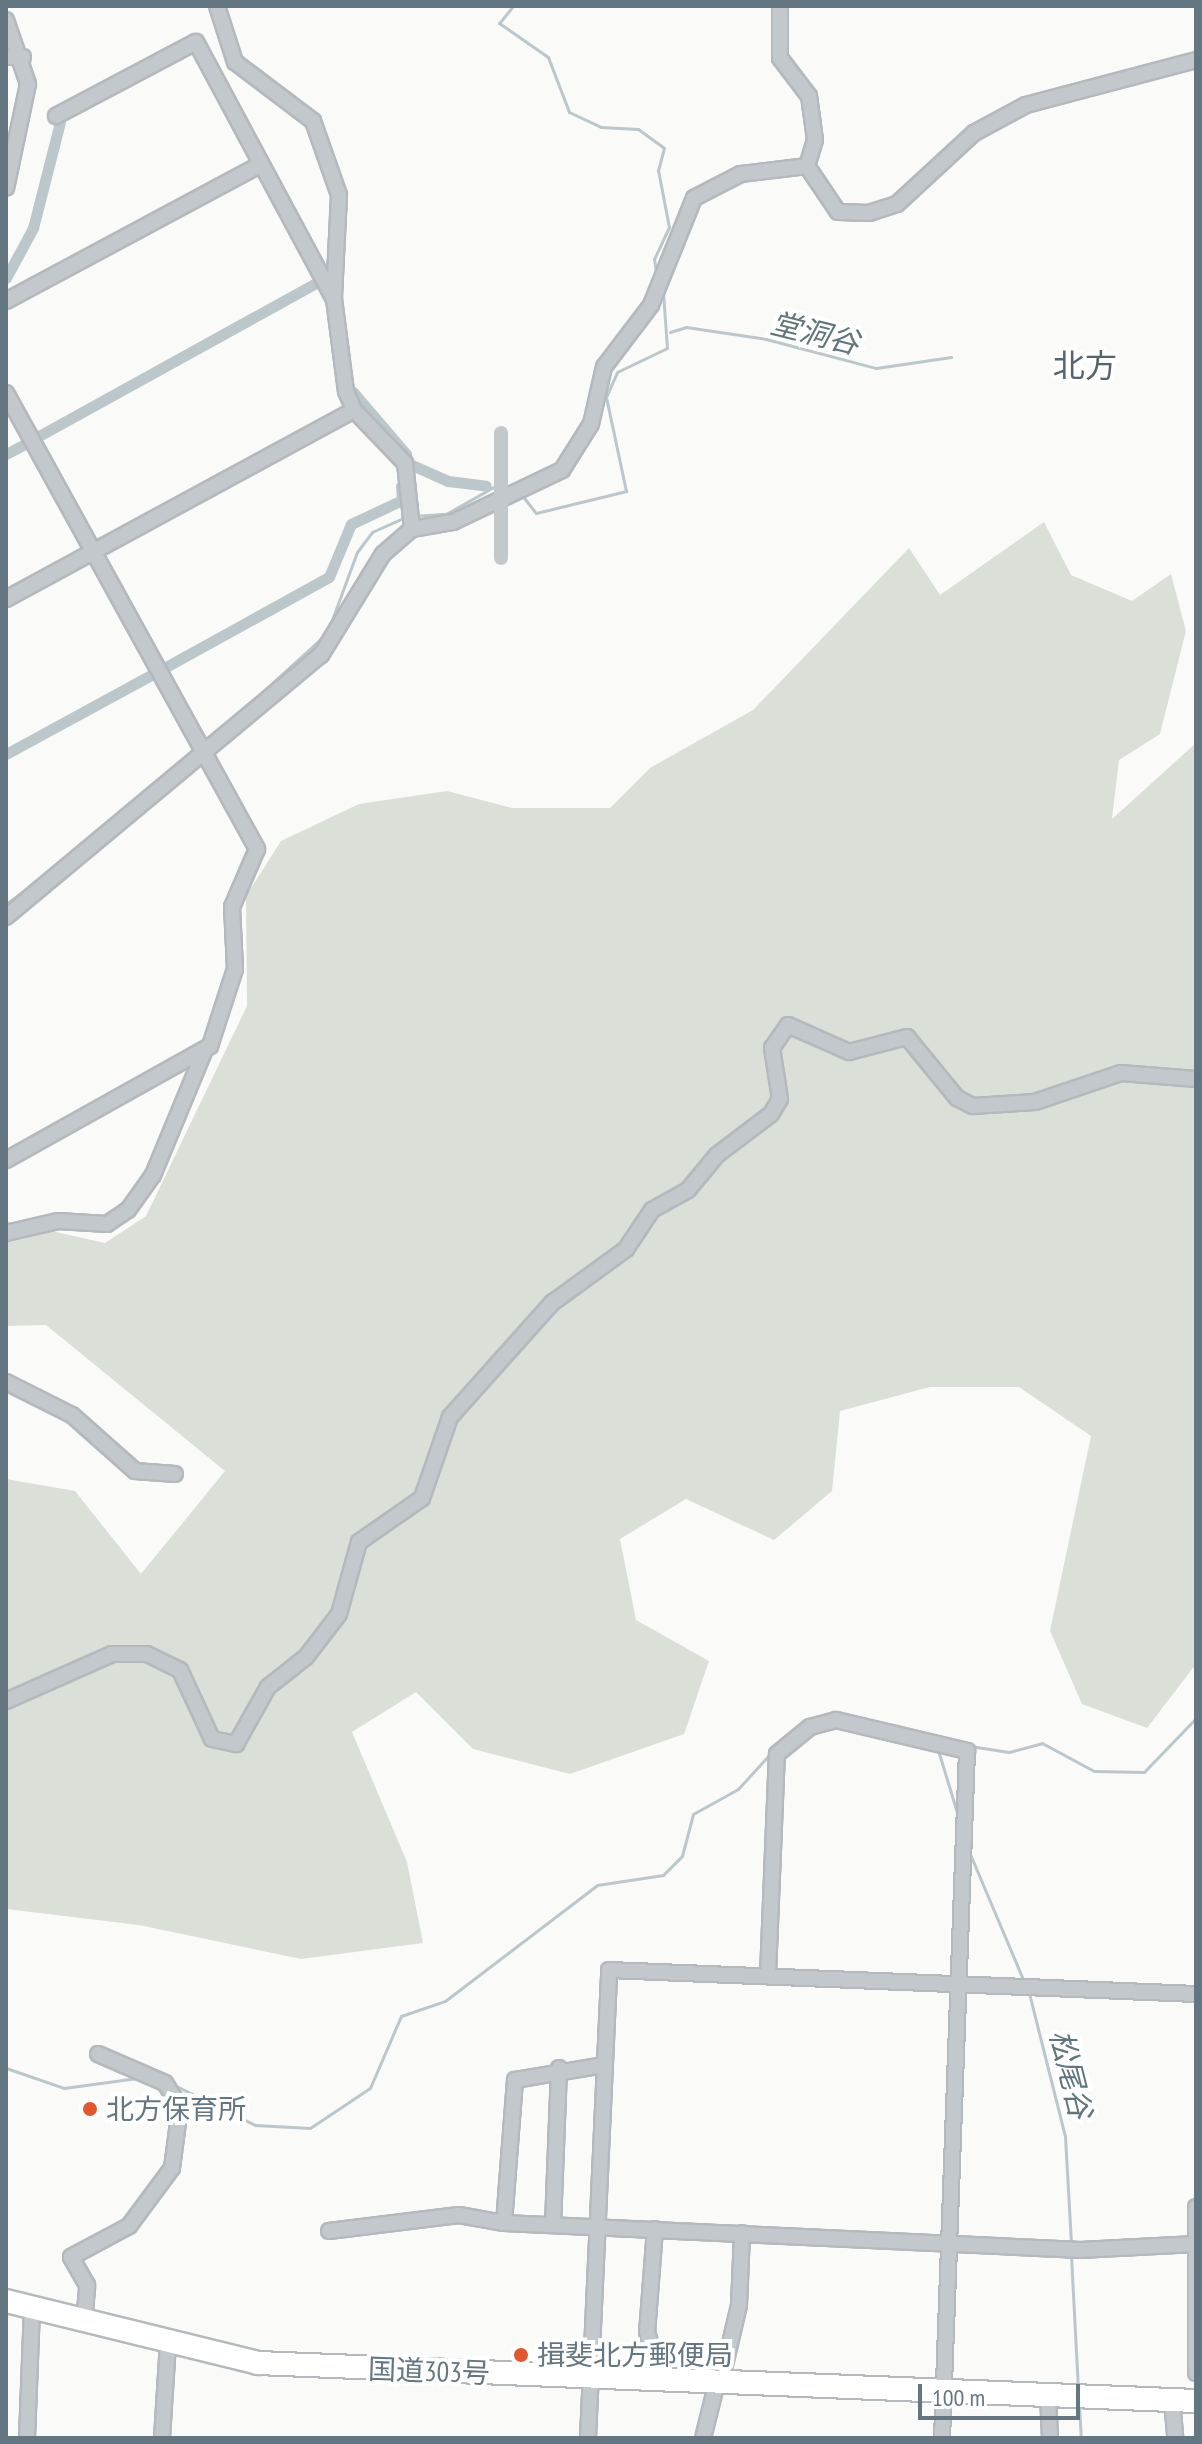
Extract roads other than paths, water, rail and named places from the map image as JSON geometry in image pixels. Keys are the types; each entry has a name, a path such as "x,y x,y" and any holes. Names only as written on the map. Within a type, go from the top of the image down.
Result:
{"highway":[{"name":"国道303号","path":"6,2301 84,2323 258,2363 1196,2401"}],"street":[{"path":"217,6 235,62 313,121 341,207 334,299 340,369 354,410 405,463 412,529"},
{"path":"780,6 780,58 809,96 815,140 807,166"},
{"path":"6,20 23,57 28,84 6,188"},
{"path":"56,116 196,42 258,166 334,299"},
{"path":"6,57 23,57"},
{"path":"807,166 838,212 869,213 897,204 974,133 1026,105 1196,60"},
{"path":"6,301 258,166"},
{"path":"6,917 205,758 336,640 377,563 412,529 453,522 562,470 591,424 604,367 651,305 694,198 741,174 807,166"},
{"path":"6,393 257,849 232,907 235,969 153,1175 128,1210 107,1224 58,1221 6,1233"},
{"path":"6,599 354,410"},
{"path":"501,433 501,558"},
{"path":"6,1701 112,1654 147,1654 180,1670 212,1739 236,1744 268,1687 306,1657 339,1614 359,1542 422,1498 450,1417 552,1303 626,1249 652,1210 688,1190 717,1155 771,1114 780,1099 772,1048 788,1025 849,1052 912,1039 957,1098 973,1106 1035,1102 1121,1073 1196,1079"},
{"path":"6,1160 204,1052"},
{"path":"6,1382 72,1415 135,1471 175,1474"},
{"path":"768,1975 777,1754 810,1727 836,1720 967,1751 945,2242 942,2438"},
{"path":"588,2438 609,1970 1196,1994"},
{"path":"84,2323 87,2285 71,2257 129,2226 172,2168 179,2120 177,2097 165,2083 98,2054"},
{"path":"504,2223 515,2080 559,2068 604,2065"},
{"path":"553,2225 559,2068"},
{"path":"1196,2207 1196,2373"},
{"path":"329,2231 459,2215 504,2223 1141,2251 1195,2244"},
{"path":"655,2229 647,2332 661,2379"},
{"path":"703,2438 739,2305 742,2233"},
{"path":"27,2438 32,2310"},
{"path":"162,2438 168,2343"},
{"path":"1048,2395 1050,2438"},
{"path":"1172,2400 1175,2438"}],"waterway":[{"path":"513,6 499,23 548,57 569,112 601,127 638,129 664,148 658,170 669,227 654,259 657,277"},
{"path":"6,278 33,228 60,122"},
{"path":"37,437 314,284"},
{"path":"521,494 536,513 626,491 606,397 617,372 667,348 663,292"},
{"name":"堂洞谷","path":"670,332 686,327 766,339 876,368 951,357"},
{"path":"353,392 406,454"},
{"path":"6,454 29,442"},
{"path":"412,465 448,481 486,486"},
{"path":"414,516 446,514 497,485"},
{"path":"164,668 329,577 351,524 402,500 401,486"},
{"path":"329,628 357,552 372,532 406,517"},
{"path":"225,726 325,635"},
{"path":"6,754 153,674"},
{"path":"123,810 167,774"},
{"path":"6,904 47,874"},
{"path":"846,1716 877,1723"},
{"path":"970,1746 1009,1752 1042,1743 1094,1771 1144,1772 1196,1718"},
{"name":"松尾谷","path":"938,1750 958,1816"},
{"path":"172,2084 255,2125 310,2128 370,2088 401,2016 445,2001 597,1885 663,1875 682,1856 693,1814 738,1789 770,1754"},
{"name":"松尾谷","path":"970,1854 1024,1982"},
{"name":"松尾谷","path":"1029,1993 1065,2136 1071,2245"},
{"path":"6,2068 64,2088 137,2078"},
{"name":"松尾谷","path":"1071,2256 1078,2388"},
{"name":"松尾谷","path":"1079,2404 1081,2438"}],"place":[{"name":"北方保育所","path":"90,2109"},
{"name":"揖斐北方郵便局","path":"521,2355"}],"district":[{"name":"北方","path":"1085,365"}]}
